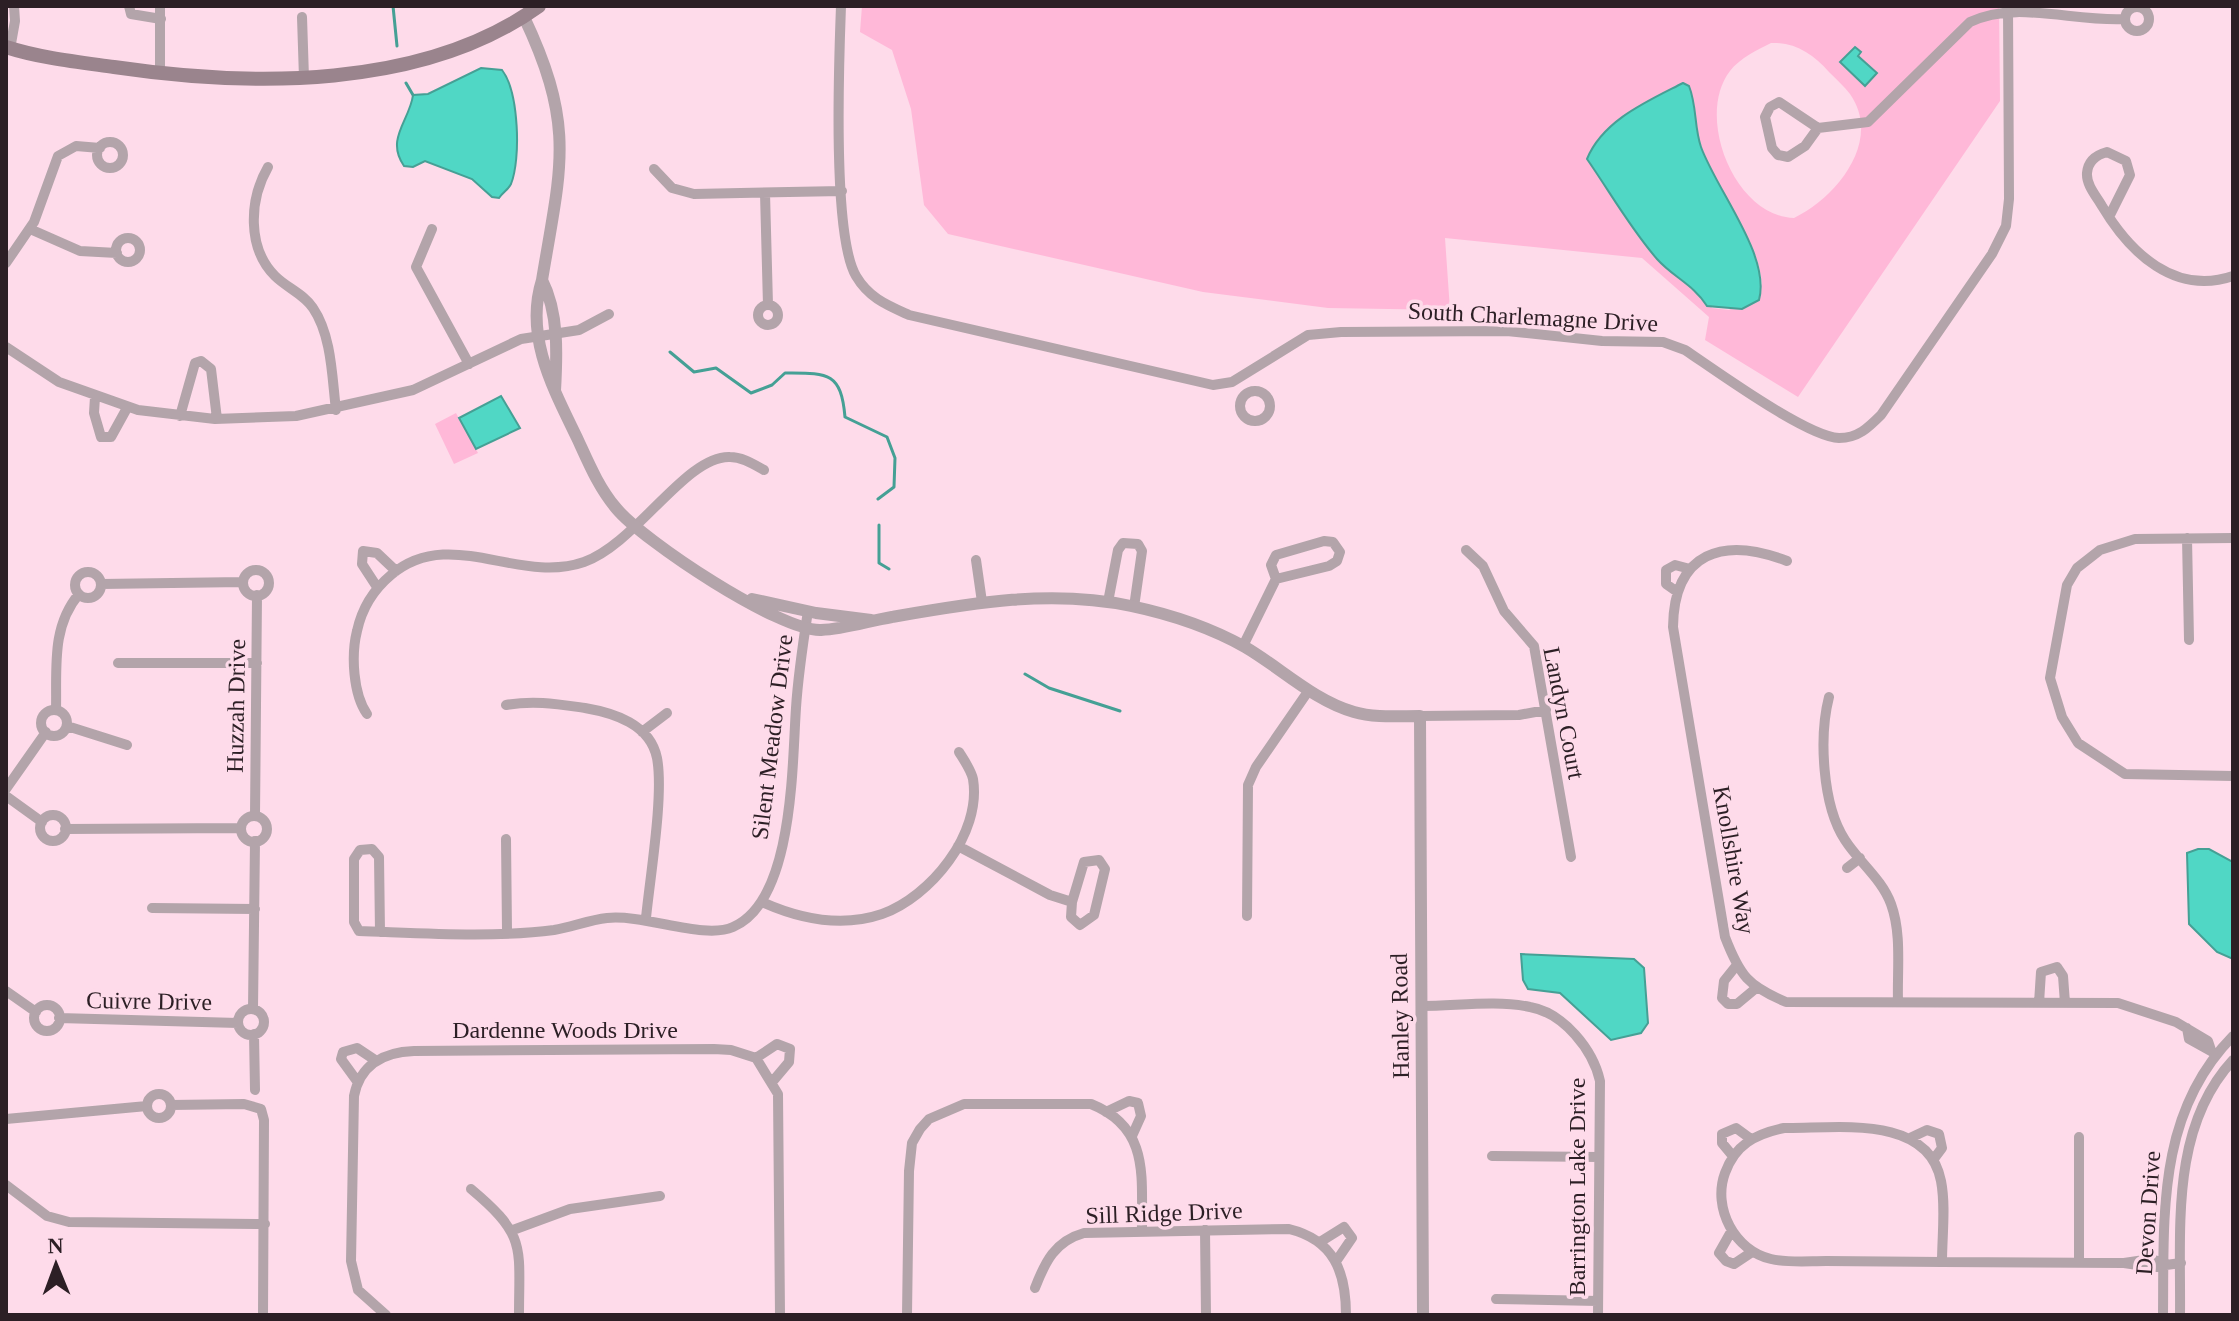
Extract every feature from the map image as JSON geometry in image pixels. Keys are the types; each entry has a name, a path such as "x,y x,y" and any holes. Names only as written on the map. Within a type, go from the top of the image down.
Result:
{"main road":[{"path":"7,53 160,74 304,78 391,69 452,49 520,12 539,6"}],"street":[{"path":"7,53 15,21 14,6"},
{"path":"129,6 131,14 161,19"},
{"path":"160,6 160,74"},
{"name":"South Charlemagne Drive","path":"841,6 842,191 847,253 856,275 882,303 909,315 1213,385 1243,377 1308,335 1467,329 1602,341 1663,342 1685,350 1807,427 1829,437 1842,438 1865,431 1881,415 1983,267 2006,226 2009,199 2008,8"},
{"path":"1818,128 1797,151 1788,157 1778,155 1772,148 1765,117 1770,107 1779,102 1818,128 1868,122 1970,22 1988,10 2056,11 2091,19 2125,19"},
{"path":"520,12 546,64 560,118 558,191 537,298 542,360 593,474 617,510 678,561 792,626 818,630 982,602 1037,598 1108,602 1182,620 1243,646 1309,690 1356,712 1420,716 1519,715 1546,710"},
{"path":"302,17 304,78"},
{"path":"6,263 30,229 58,156 76,146 100,148"},
{"path":"2109,217 2130,175 2126,161 2107,152 2093,159 2087,177 2109,217 2144,259 2162,272 2191,281 2220,281 2233,276"},
{"path":"268,167 256,190 255,238 259,253 278,279 313,308 326,339 336,410"},
{"path":"654,169 672,188 694,194 842,191"},
{"path":"765,193 768,305"},
{"path":"30,229 80,251 117,253"},
{"path":"432,229 416,267 469,364"},
{"path":"542,280 549,294 555,335 555,391"},
{"path":"6,347 59,382 127,408 217,419 296,416 336,410 413,390 513,342 579,330 609,314"},
{"path":"180,416 190,373 195,363 201,361 211,369 217,419"},
{"path":"1243,377 1249,393"},
{"path":"95,397 94,413 101,437 111,437 127,408"},
{"path":"367,714 356,682 355,636 361,615 377,587 416,558 444,553 472,554 494,562 537,568 571,565 623,541 706,461 734,456 764,470"},
{"path":"2187,538 2189,640"},
{"path":"2233,538 2135,539 2100,550 2077,568 2060,605 2050,678 2069,732 2098,759 2125,774 2233,776"},
{"path":"1108,602 1118,550 1123,543 1131,541 1138,544 1142,551 1134,607"},
{"path":"1243,646 1276,579 1271,565 1276,555 1324,541 1333,542 1340,552 1337,561 1329,566 1276,579"},
{"name":"Knollshire Way","path":"1755,989 1736,966 1725,937 1673,627 1676,591 1690,569 1711,555 1731,549 1755,548 1787,561"},
{"name":"Landyn Court","path":"1466,550 1483,566 1504,611 1534,646 1571,857"},
{"path":"377,587 364,571 363,551 377,553 396,571"},
{"path":"976,560 982,602"},
{"name":"Knollshire Way","path":"1676,591 1666,584 1666,570 1675,565 1690,569"},
{"path":"251,571 264,574 268,587 257,595 247,592 243,582 251,571"},
{"path":"56,710 58,638 62,621 79,594 76,584 85,573 96,575 101,584"},
{"path":"101,584 243,582"},
{"path":"79,594 94,597 101,584"},
{"name":"Huzzah Drive","path":"255,1090 254,1034 263,1023 260,1013 253,1009 255,841 262,838 266,829 264,822 255,816 257,595"},
{"path":"744,598 873,620"},
{"name":"Silent Meadow Drive","path":"762,902 782,844 791,796 808,611"},
{"path":"118,663 257,663"},
{"path":"1247,916 1248,785 1256,767 1309,690"},
{"path":"1829,697 1822,744 1834,817 1844,839 1890,902 1897,925 1898,1002"},
{"path":"506,705 532,701 616,713 642,732 657,756 657,793 646,918"},
{"path":"56,710 65,716 67,726"},
{"path":"56,710 44,716 42,726 46,732 58,735 67,726"},
{"path":"642,732 667,713"},
{"name":"Hanley Road","path":"1420,716 1423,1315"},
{"path":"67,726 127,745"},
{"path":"6,789 46,732"},
{"path":"380,932 379,857 372,849 360,850 354,859 354,922 359,931 380,932 551,930 607,918 646,918 705,931 720,930 734,927 762,902 809,919 831,922 883,913 934,878 958,846 970,812 973,791 973,777 959,752"},
{"path":"6,796 42,822"},
{"path":"255,816 245,819 241,828 245,838 255,841"},
{"path":"47,817 58,817 65,829 59,839 47,840 40,832 42,822 47,817"},
{"path":"65,829 241,828"},
{"path":"506,839 507,931"},
{"path":"958,846 1050,895 1072,902"},
{"path":"1847,868 1860,858"},
{"path":"1099,860 1105,869 1104,877 1091,920 1080,925 1074,922 1070,912 1072,902 1084,862 1099,860"},
{"path":"152,908 255,909"},
{"path":"1736,966 1724,981 1722,998 1728,1004 1737,1004 1755,989 1786,1002 2129,1005 2187,1028 2189,1039 2232,1063"},
{"path":"2039,1003 2040,975 2044,969 2057,967 2063,976 2065,1003"},
{"name":"Cuivre Drive","path":"6,991 36,1012"},
{"name":"Cuivre Drive","path":"36,1012 50,1006 59,1018"},
{"name":"Barrington Lake Drive","path":"1422,1006 1532,1007 1550,1016 1582,1041 1595,1059 1600,1081 1598,1315"},
{"path":"253,1009 242,1012 238,1023 242,1031 254,1034"},
{"name":"Cuivre Drive","path":"36,1012 34,1021 43,1030 55,1027 59,1018"},
{"name":"Cuivre Drive","path":"59,1018 238,1023"},
{"name":"Devon Drive","path":"2163,1315 2164,1194 2170,1151 2186,1106 2213,1052 2233,1036"},
{"name":"Dardenne Woods Drive","path":"386,1315 358,1290 351,1261 353,1109 357,1081 341,1059 343,1052 357,1048 375,1060 414,1051 731,1050 756,1058 777,1044 790,1049 789,1062 773,1081"},
{"path":"756,1058 773,1081 780,1109 780,1315"},
{"path":"357,1081 375,1060"},
{"name":"Devon Drive","path":"2180,1315 2182,1190 2189,1145 2200,1113 2232,1063"},
{"path":"6,1119 147,1106 156,1095 166,1097 171,1105"},
{"path":"1106,1112 1129,1101 1138,1103 1141,1116 1132,1136"},
{"path":"171,1105 244,1104 261,1109 264,1120 263,1315"},
{"path":"907,1315 912,1143 929,1119 964,1104 1091,1104 1106,1112 1132,1136 1141,1157 1142,1231"},
{"path":"147,1106 150,1114 159,1118 168,1114 171,1105"},
{"path":"1732,1155 1722,1143 1722,1134 1736,1128 1751,1139"},
{"path":"1942,1262 1942,1190 1933,1160 1910,1138 1877,1129 1784,1128 1751,1139 1732,1155 1721,1196 1724,1215 1732,1230 1752,1252 1786,1261 2079,1263 2124,1263 2151,1259 2181,1263"},
{"path":"1910,1138 1927,1130 1939,1134 1942,1148 1933,1160"},
{"path":"2079,1137 2079,1263"},
{"path":"1492,1156 1599,1157"},
{"path":"6,1185 47,1216 69,1222 265,1224"},
{"path":"471,1189 513,1230 519,1256 519,1315"},
{"path":"513,1230 570,1209 660,1196"},
{"path":"1320,1242 1336,1229 1344,1227 1352,1238 1337,1260 1346,1286 1346,1315"},
{"name":"Sill Ridge Drive","path":"1035,1288 1046,1260 1067,1239 1100,1231 1289,1229 1320,1242 1337,1260"},
{"path":"1205,1230 1206,1315"},
{"path":"1732,1230 1719,1253 1722,1258 1734,1264 1752,1252"},
{"path":"1496,1299 1598,1301"}],"shaded area":[{"path":"862,6 1999,6 2000,101 1798,397 1705,340 1709,317 1642,258 1445,238 1450,310 1328,308 1203,292 948,234 924,205 911,109 892,50 860,32","holes":["1771,43 1796,47 1817,60 1848,91 1859,112 1861,130 1858,149 1850,166 1825,197 1794,218 1773,213 1754,201 1726,161 1719,137 1717,113 1720,90 1730,71 1744,58","1644,104 1694,119 1708,163 1750,243 1762,284 1729,310 1712,308 1701,294 1657,259 1587,159 1611,127"]},
{"path":"1855,47 1861,52 1858,56 1877,73 1865,86 1840,62"},
{"path":"481,68 502,70 508,80 515,109 517,143 514,173 510,186 499,198 492,197 472,179 425,161 413,167 404,166 397,147 413,95 428,94"},
{"path":"1683,83 1689,86 1692,94 1701,147 1757,264 1761,283 1759,300 1742,309 1707,306 1696,292 1663,265 1638,235 1587,159 1594,145 1615,123"},
{"path":"501,396 520,428 476,449 459,418"},
{"path":"456,413 478,453 454,464 435,424"},
{"path":"2209,849 2233,862 2233,959 2217,952 2189,924 2187,853"},
{"path":"1521,954 1634,959 1644,968 1648,1023 1641,1033 1611,1040 1560,993 1528,989 1523,980"}],"waterway":[{"path":"393,6 397,46"},
{"path":"406,83 413,95"},
{"path":"670,352 694,372 716,368 751,393 772,385 785,373 812,373 829,378 840,391 845,417 887,437 895,458 894,487 878,499"},
{"path":"879,525 879,563 889,569"},
{"path":"1025,674 1049,688 1120,711"}]}
